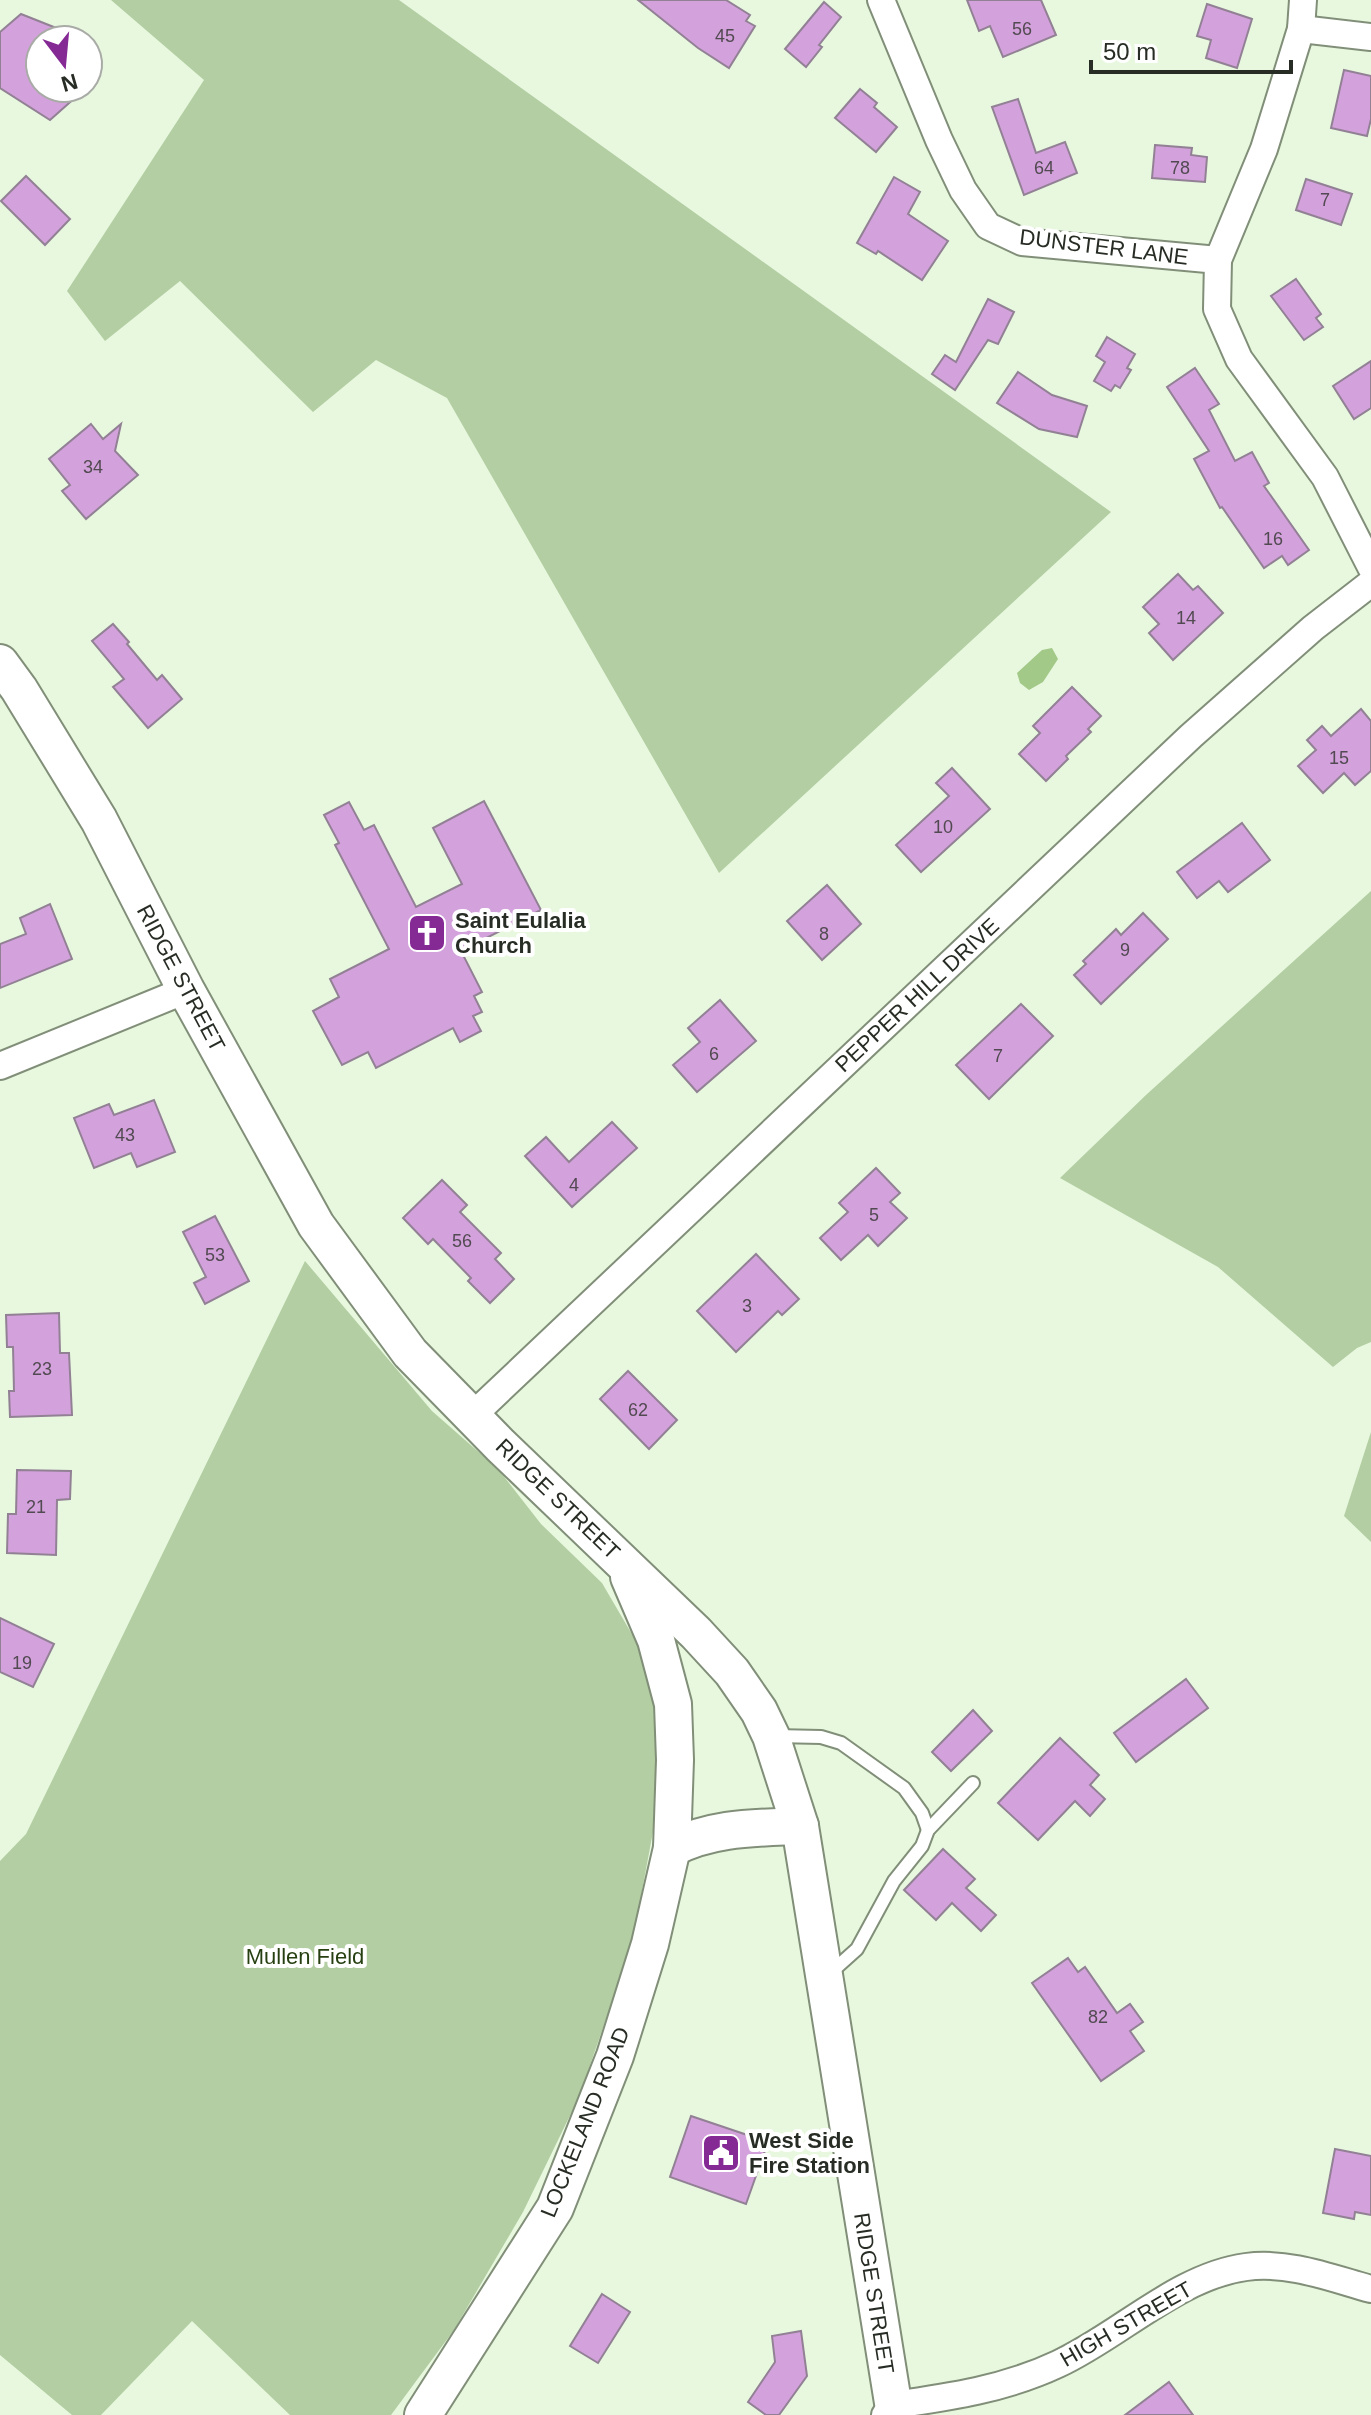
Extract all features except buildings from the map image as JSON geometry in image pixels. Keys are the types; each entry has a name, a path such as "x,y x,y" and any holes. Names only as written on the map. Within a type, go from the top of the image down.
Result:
{"main road":[{"name":"RIDGE STREET","path":"0,663 99,820 186,990 316,1225 410,1353 732,1672 759,1711 771,1736 800,1826 826,1977 891,2412"},
{"name":"LOCKELAND ROAD","path":"423,2415 555,2208 615,2056 650,1944 672,1848 673,1704 656,1640 622,1561"},
{"path":"672,1848 688,1840 736,1828 800,1826"}],"street":[{"name":"DUNSTER LANE","path":"881,0 939,140 963,190 988,226 1022,242 1218,260 1217,309 1239,359 1325,477 1371,567"},
{"path":"1218,260 1264,149 1301,29 1303,0"},
{"path":"1301,29 1371,37"},
{"name":"PEPPER HILL DRIVE","path":"472,1416 1191,736 1313,628 1371,583"},
{"path":"0,1066 186,990"},
{"name":"HIGH STREET","path":"891,2412 974,2393 1059,2364 1192,2284 1222,2271 1281,2266 1371,2289"}],"lane":[{"path":"771,1736 821,1737 841,1743 904,1788 922,1813 928,1830"},
{"path":"826,1977 857,1949 894,1881 922,1846 928,1830 973,1783"}],"green space":[{"path":"111,0 399,0 1111,512 719,873 447,398 376,360 313,412 180,281 105,341 67,291 204,80"},
{"path":"1371,891 1371,1342 1357,1348 1333,1367 1218,1267 1060,1178 1146,1095"},
{"name":"Mullen Field","path":"305,1261 432,1411 498,1469 541,1524 602,1583 654,1672 658,1805 632,1944 579,2097 523,2212 454,2330 391,2415 290,2415 192,2321 101,2415 72,2415 0,2355 0,1861 26,1834"},
{"path":"1371,1432 1371,1542 1344,1516"}],"shaded area":[{"path":"1052,648 1058,659 1043,682 1029,690 1020,683 1017,673 1042,650"}],"place":[{"name":"Saint Eulalia Church","path":"427,933"},
{"name":"West Side Fire Station","path":"721,2153"}]}
